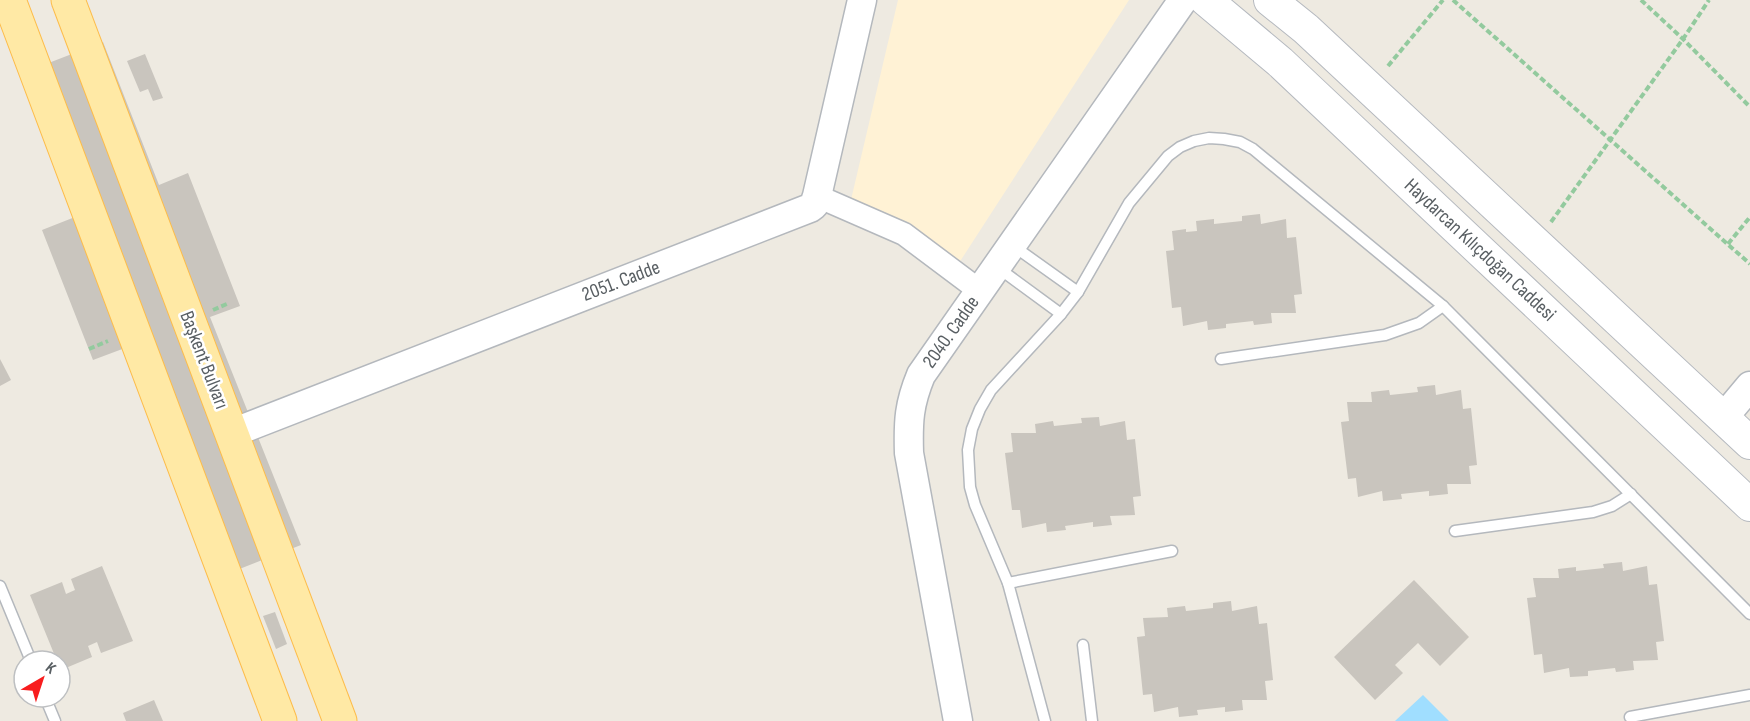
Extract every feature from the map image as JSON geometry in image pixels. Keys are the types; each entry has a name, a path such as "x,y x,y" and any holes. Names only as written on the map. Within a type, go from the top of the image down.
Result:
{"main road":[{"path":"9,0 280,721"},
{"name":"Başkent Bulvarı","path":"69,0 340,721"},
{"name":"Haydarcan Kılıçdoğan Caddesi","path":"1206,0 1280,62 1750,505"},
{"path":"1270,0 1306,29 1369,87 1750,443"}],"street":[{"path":"862,0 817,196 904,234 980,291"},
{"name":"2040. Cadde","path":"958,721 909,453 908,423 912,399 921,375 1183,0"},
{"name":"2051. Cadde","path":"232,433 803,211 814,205 817,196"},
{"path":"1724,417 1750,386"}],"lane":[{"path":"1045,721 1008,583 975,505 970,487 968,450 972,429 991,390 1061,314 1078,292 1129,202 1168,156 1180,147 1209,138 1240,142 1266,158 1443,306 1750,614"},
{"path":"1004,256 1078,292"},
{"path":"1004,256 1061,314"},
{"path":"1221,359 1385,335 1419,323 1443,306"},
{"path":"1455,531 1593,512 1612,506 1631,494"},
{"path":"1008,583 1172,551"},
{"path":"0,586 25,649"},
{"path":"1083,645 1092,721"},
{"path":"1630,717 1750,696"}],"path":[{"path":"1369,87 1443,0"},
{"path":"1453,0 1750,264"},
{"path":"1641,0 1750,107"},
{"path":"1536,242 1709,0"},
{"path":"1728,244 1750,217"}],"shaded area":[{"path":"898,0 1129,0 948,280 850,204"}],"water":[{"path":"1423,695 1449,721 1395,721"}],"building":[{"path":"103,42 159,185 188,173 240,306 210,317 301,545 214,579 125,348 93,360 42,230 75,217 20,74"},
{"path":"145,54 163,98 153,101 148,89 140,92 127,61"},
{"path":"1260,214 1261,224 1286,219 1287,238 1296,237 1302,294 1294,295 1296,313 1271,313 1272,323 1254,325 1253,321 1226,324 1226,328 1208,330 1207,321 1183,326 1181,307 1172,308 1166,251 1174,250 1172,231 1186,229 1186,232 1197,231 1196,221 1214,219 1214,224 1242,221 1242,216"},
{"path":"0,359 11,380 0,386"},
{"path":"1435,385 1436,395 1461,390 1463,409 1471,408 1477,465 1469,466 1471,484 1447,484 1448,494 1429,496 1429,491 1401,494 1402,499 1383,501 1382,491 1358,497 1356,478 1348,479 1341,422 1349,421 1347,402 1372,402 1371,392 1389,390 1390,395 1418,392 1417,387"},
{"path":"1099,417 1100,426 1125,421 1127,440 1135,439 1141,496 1133,497 1135,515 1110,516 1112,525 1093,527 1093,522 1065,526 1066,530 1047,532 1046,523 1022,528 1020,510 1012,510 1005,453 1013,452 1011,433 1036,433 1035,424 1053,421 1054,426 1082,423 1081,418"},
{"path":"1622,562 1623,571 1647,566 1649,585 1657,584 1664,641 1656,642 1658,660 1633,661 1634,670 1616,672 1615,668 1588,671 1588,676 1570,677 1569,668 1544,673 1542,654 1534,655 1527,598 1536,597 1533,578 1559,578 1558,569 1576,567 1576,571 1604,568 1603,564"},
{"path":"102,566 133,641 101,653 97,642 88,646 92,657 72,665 72,649 52,649 30,595 62,582 66,594 75,590 71,579"},
{"path":"1414,580 1469,637 1440,666 1418,643 1395,665 1403,673 1375,700 1334,657"},
{"path":"1231,601 1232,611 1257,606 1259,624 1267,623 1273,680 1265,681 1267,700 1242,700 1243,710 1225,712 1225,707 1197,710 1198,715 1179,717 1178,707 1154,712 1152,694 1143,695 1137,637 1145,636 1143,618 1168,617 1167,608 1185,606 1186,611 1213,608 1213,603"},
{"path":"275,612 287,644 276,649 263,616"},
{"path":"154,700 163,721 126,721 123,713"}]}
